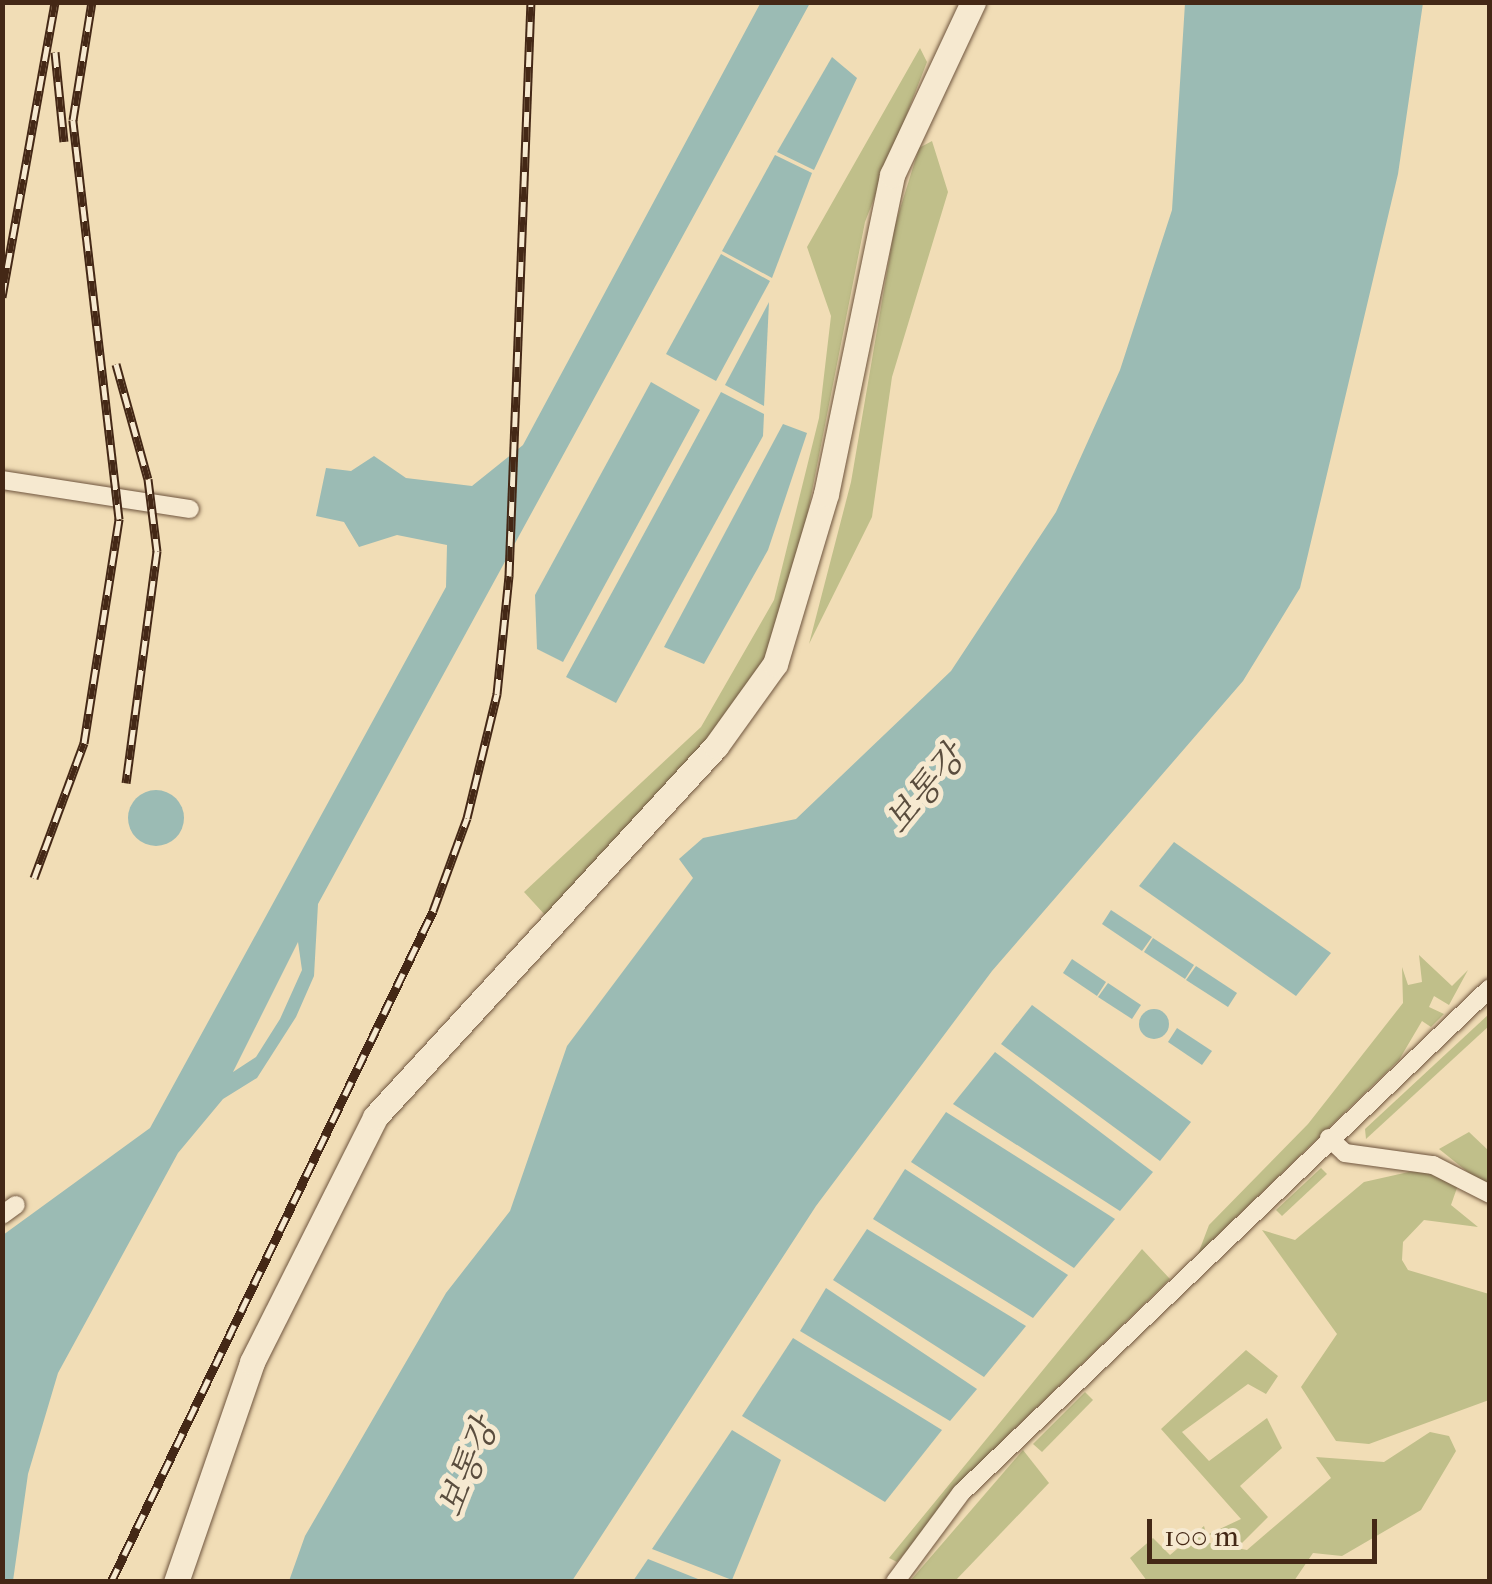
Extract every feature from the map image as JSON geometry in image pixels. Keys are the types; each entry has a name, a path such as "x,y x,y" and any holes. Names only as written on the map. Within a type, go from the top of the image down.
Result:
{"main road":[{"path":"176,1582 252,1362 375,1116 726,735 775,664 826,494 892,174 973,2"}],"street":[{"path":"2,480 190,509"},
{"path":"895,1582 961,1493 1490,988"},
{"path":"1329,1138 1345,1152 1433,1165 1490,1194"}],"shaded area":[{"path":"920,48 927,62 865,222 788,613 739,710 545,915 524,892 701,727 774,600 819,418 831,316 807,247"},
{"path":"932,141 948,192 892,377 872,517 809,644 851,482 895,225 919,148"},
{"path":"1419,955 1452,986 1468,970 1449,1005 1434,996 1429,1007 1444,1014 1431,1027 1422,1021 1399,1060 1198,1254 1209,1225 1308,1124 1403,1003 1402,967 1408,985 1422,982"},
{"path":"1489,1014 1489,1026 1366,1139 1365,1129"},
{"path":"1469,1132 1489,1151 1489,1189 1439,1149"},
{"path":"1321,1168 1327,1174 1282,1216 1276,1210"},
{"path":"1422,1169 1458,1185 1451,1205 1478,1227 1424,1220 1403,1242 1402,1260 1408,1270 1489,1294 1489,1400 1369,1444 1336,1441 1301,1387 1337,1334 1262,1230 1295,1240 1364,1182"},
{"path":"1142,1249 1170,1279 1005,1438 897,1562 889,1558"},
{"path":"1246,1350 1278,1376 1266,1394 1248,1384 1182,1432 1209,1461 1267,1418 1282,1448 1240,1486 1268,1517 1236,1549 1209,1534 1241,1519 1161,1429"},
{"path":"1085,1392 1093,1400 1042,1452 1033,1444"},
{"path":"1430,1432 1449,1436 1456,1451 1421,1510 1342,1556 1313,1553 1294,1581 1147,1581 1130,1558 1153,1538 1170,1555 1204,1526 1209,1543 1247,1550 1331,1478 1316,1457 1384,1462"},
{"path":"1023,1450 1049,1483 955,1581 910,1581"}],"water":[{"path":"761,2 810,3 318,904 314,976 296,1017 257,1078 223,1099 178,1153 58,1373 28,1474 13,1581 3,1581 3,1235 150,1128 446,587 447,545 397,535 359,547 344,522 316,516 326,468 351,471 374,456 406,478 472,486 523,445","holes":["298,942 302,970 280,1019 256,1057 233,1072"]},
{"name":"보통강","path":"1185,3 1423,3 1398,174 1300,588 1243,681 992,971 816,1206 572,1581 289,1581 305,1536 446,1293 510,1211 567,1046 693,878 679,859 703,838 796,819 951,671 1056,512 1120,370 1172,210"},
{"path":"832,57 857,78 814,170 777,152"},
{"path":"775,155 812,173 772,278 722,251"},
{"path":"721,254 770,281 716,381 666,354"},
{"path":"769,302 764,406 725,385"},
{"path":"651,382 700,410 563,662 537,649 535,595"},
{"path":"721,392 764,414 763,436 616,703 566,677"},
{"path":"783,424 807,433 768,550 704,664 664,647"},
{"path":"156,790 176,798 184,818 176,838 156,846 136,838 128,818 136,798"},
{"path":"1174,842 1331,953 1296,996 1139,886"},
{"path":"1111,910 1152,937 1142,951 1102,924"},
{"path":"1153,938 1194,965 1185,979 1144,952"},
{"path":"1072,959 1106,982 1097,996 1063,973"},
{"path":"1196,966 1237,993 1228,1007 1186,980"},
{"path":"1108,983 1141,1005 1132,1019 1098,997"},
{"path":"1032,1005 1191,1122 1160,1161 1001,1044"},
{"path":"1154,1009 1164,1014 1169,1024 1164,1034 1154,1039 1144,1034 1139,1024 1144,1014"},
{"path":"1177,1028 1212,1051 1202,1065 1168,1042"},
{"path":"995,1052 1153,1172 1120,1211 953,1104"},
{"path":"946,1112 1115,1219 1074,1268 911,1162"},
{"path":"905,1169 1068,1275 1033,1318 873,1219"},
{"path":"867,1229 1026,1326 984,1377 833,1280"},
{"path":"826,1288 977,1389 950,1421 800,1331"},
{"path":"793,1338 942,1430 885,1502 742,1416"},
{"path":"732,1430 781,1460 732,1580 652,1549"},
{"path":"648,1559 703,1581 633,1581"}],"railway":[{"path":"2,297 55,2"},
{"path":"34,878 84,743 119,519 73,120 92,2"},
{"path":"111,1582 433,911 467,818 497,694 509,576 531,2"},
{"path":"55,52 64,142"},
{"path":"116,364 148,479 157,551 126,783"}]}
